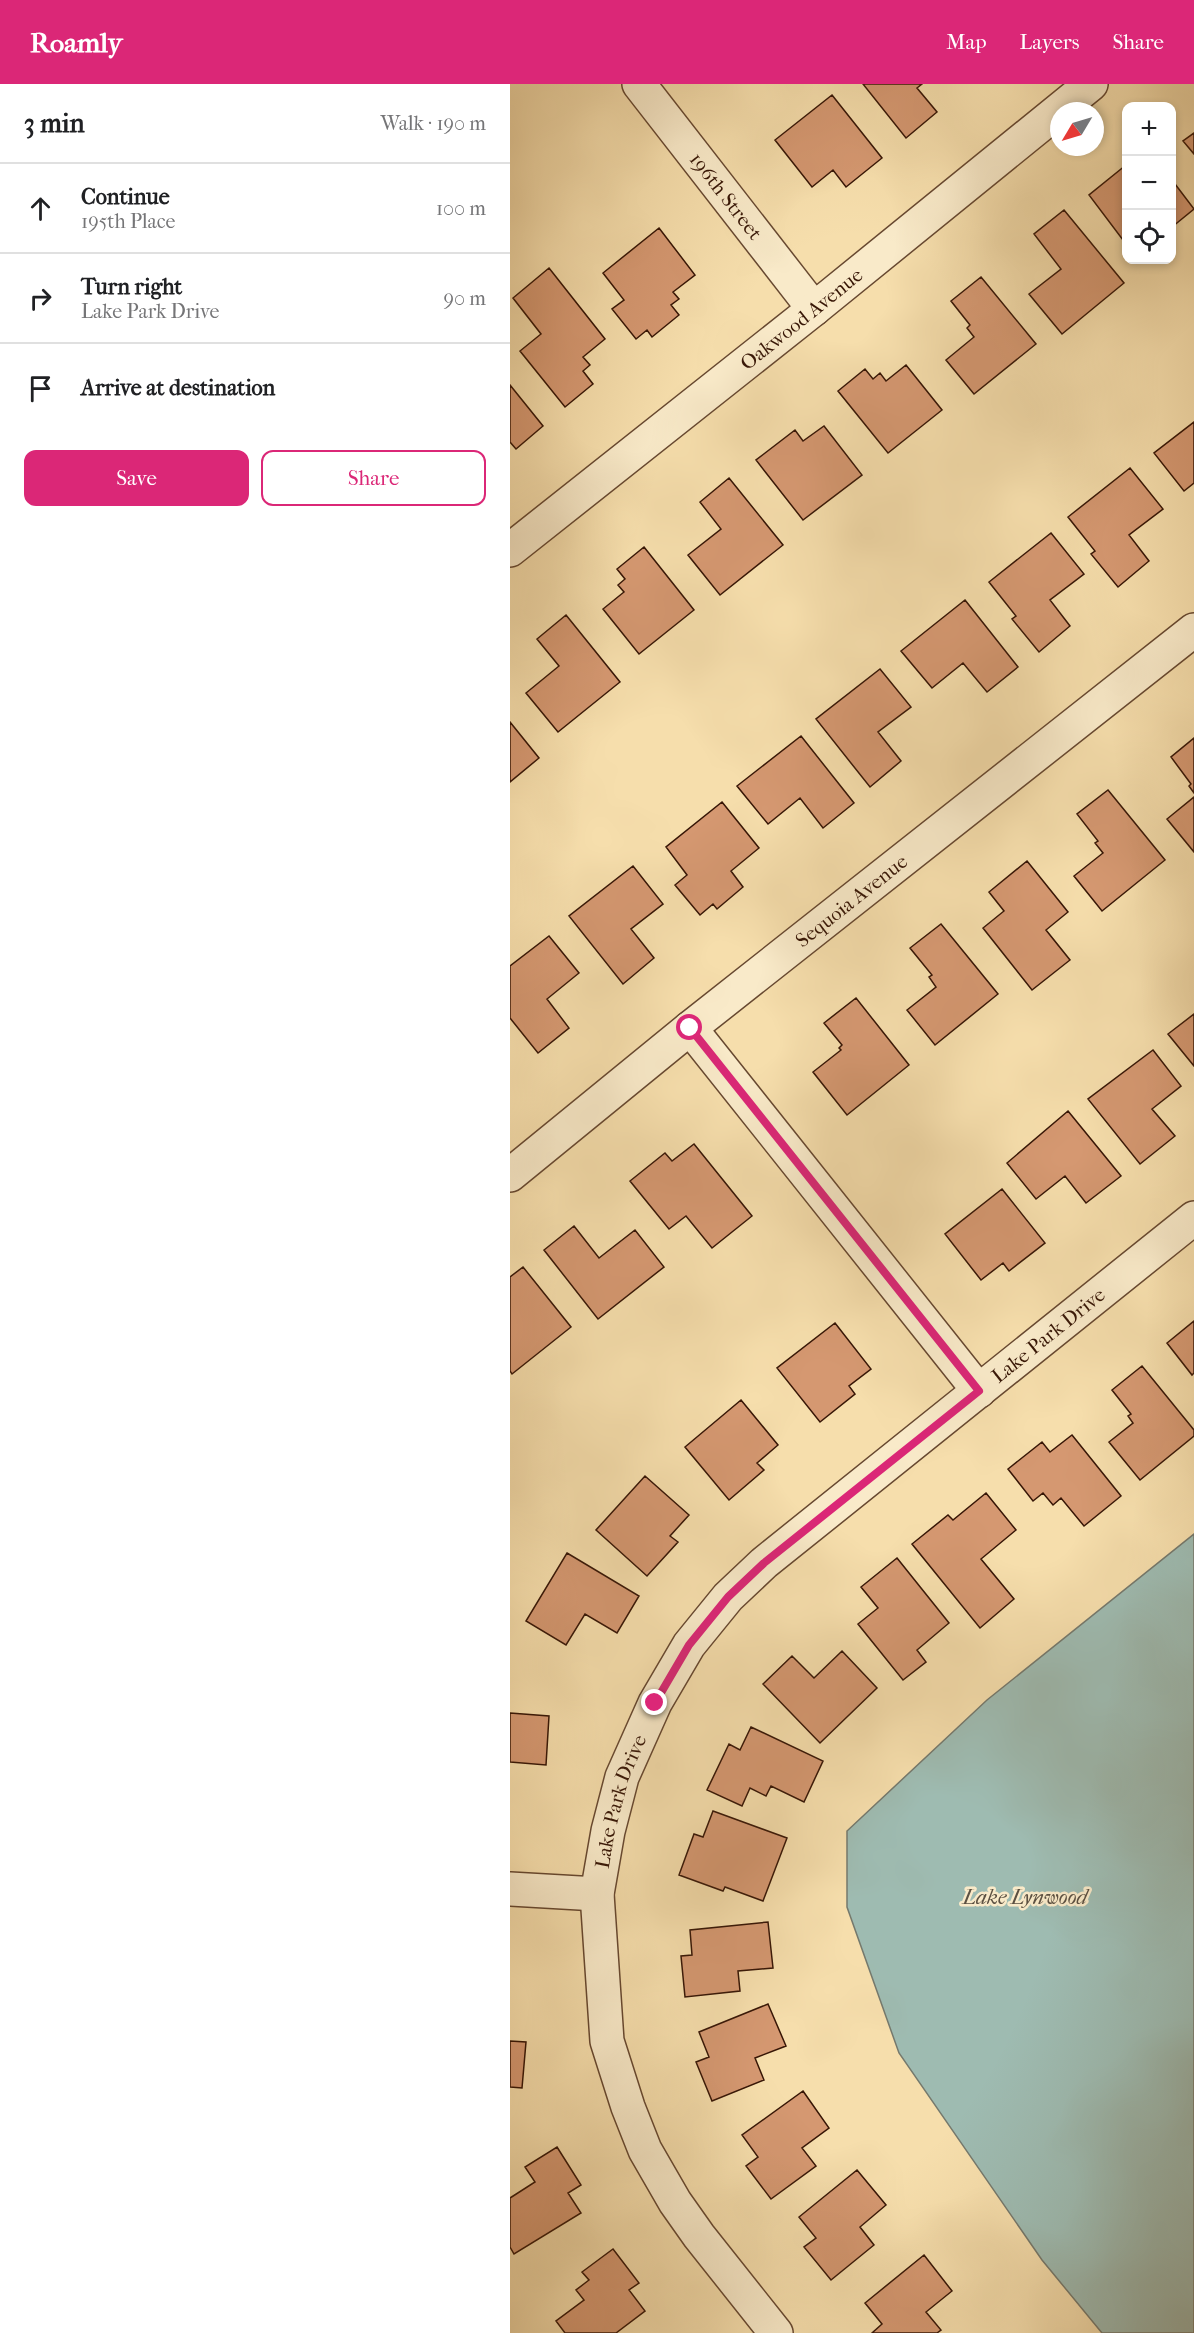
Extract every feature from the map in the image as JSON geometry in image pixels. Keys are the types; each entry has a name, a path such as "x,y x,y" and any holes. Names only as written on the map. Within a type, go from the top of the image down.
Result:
{"street":[{"name":"196th Street","path":"639,84 814,309"},
{"name":"Oakwood Avenue","path":"510,550 814,309 1091,84"},
{"name":"Sequoia Avenue","path":"510,1175 690,1028 1194,630"},
{"path":"690,1028 979,1391"},
{"name":"Lake Park Drive","path":"776,2333 675,2202 645,2150 628,2108 607,2041 597,1894 608,1831 622,1777 655,1703 689,1645 728,1597 764,1563 1194,1218"},
{"path":"510,1889 597,1894"}],"water":[{"name":"Lake Lynwood","path":"1194,1534 1194,2333 1102,2333 1042,2260 899,2053 847,1907 847,1831 987,1700"}],"building":[{"path":"863,84 922,84 917,88 937,112 906,138"},
{"path":"832,95 882,158 846,187 833,170 812,187 775,140"},
{"path":"1194,133 1194,154 1183,141"},
{"path":"1122,168 1122,239 1089,195"},
{"path":"1176,185 1194,209 1176,224"},
{"path":"1064,210 1124,283 1062,334 1029,294 1061,269 1034,234"},
{"path":"659,228 695,275 673,292 679,299 671,305 679,315 652,337 647,330 636,339 612,309 624,300 603,273"},
{"path":"549,268 605,339 583,357 590,365 583,371 593,384 565,407 520,351 541,334 513,298"},
{"path":"981,277 1036,344 974,394 946,360 974,337 967,328 970,325 951,301"},
{"path":"906,365 942,410 888,453 838,391 865,369 873,379 880,373 886,381"},
{"path":"510,385 543,426 516,449 510,442"},
{"path":"1194,422 1194,483 1184,491 1154,453"},
{"path":"824,426 862,475 803,520 756,460 795,430 803,441"},
{"path":"1130,468 1163,509 1129,535 1149,561 1118,587 1091,554 1095,551 1068,517"},
{"path":"729,478 783,545 720,595 688,555 721,529 700,502"},
{"path":"1051,533 1084,574 1050,600 1070,626 1039,652 1012,619 1016,616 989,582"},
{"path":"644,547 694,610 639,654 603,609 624,592 618,585 625,579 617,569"},
{"path":"965,600 1018,667 987,692 963,663 932,688 901,651"},
{"path":"566,615 620,682 558,732 526,693 559,666 537,639"},
{"path":"880,669 911,707 878,732 901,761 870,787 816,719"},
{"path":"510,722 539,758 510,782"},
{"path":"801,736 854,803 823,828 800,798 768,824 737,786"},
{"path":"1194,738 1194,793 1189,786 1191,784 1171,757"},
{"path":"1108,790 1165,860 1102,911 1074,876 1103,853 1095,843 1098,841 1077,814"},
{"path":"1194,797 1194,852 1167,819"},
{"path":"722,802 759,848 731,871 743,887 717,909 713,904 700,915 675,885 687,875 666,847"},
{"path":"1027,861 1068,912 1046,930 1070,960 1032,990 983,928 1004,911 989,892"},
{"path":"633,866 663,904 631,929 654,958 623,984 569,916"},
{"path":"941,924 998,994 935,1045 907,1010 936,987 929,977 932,975 910,948"},
{"path":"549,936 579,973 547,999 569,1028 538,1053 510,1018 510,966"},
{"path":"856,998 909,1065 847,1115 813,1072 841,1050 839,1048 842,1045 824,1023"},
{"path":"1194,1014 1194,1066 1168,1034"},
{"path":"1153,1050 1181,1086 1152,1109 1175,1136 1140,1164 1088,1099"},
{"path":"1068,1111 1121,1176 1086,1203 1065,1176 1036,1199 1007,1163"},
{"path":"694,1144 752,1216 712,1248 686,1216 669,1229 630,1181 665,1153 672,1161"},
{"path":"1002,1189 1045,1243 1009,1271 1003,1263 981,1280 945,1234"},
{"path":"574,1226 599,1258 635,1230 664,1267 598,1319 544,1250"},
{"path":"523,1267 571,1327 512,1374 510,1371 510,1277"},
{"path":"1194,1321 1194,1373 1192,1375 1167,1343"},
{"path":"835,1323 871,1369 849,1386 855,1394 820,1422 777,1368"},
{"path":"1142,1366 1194,1430 1194,1436 1140,1480 1109,1442 1133,1423 1128,1416 1131,1414 1112,1390"},
{"path":"741,1400 778,1445 757,1463 764,1470 729,1500 685,1447"},
{"path":"1072,1435 1121,1496 1084,1526 1061,1498 1053,1505 1043,1493 1033,1501 1008,1469 1042,1442 1050,1452"},
{"path":"645,1476 689,1515 670,1536 678,1542 647,1576 596,1530"},
{"path":"986,1493 1016,1530 981,1559 1014,1599 980,1628 912,1544 948,1515 953,1520"},
{"path":"567,1553 639,1596 617,1633 585,1614 566,1645 526,1621"},
{"path":"897,1558 949,1623 917,1650 926,1662 903,1680 858,1624 878,1608 861,1587"},
{"path":"842,1651 877,1688 820,1743 763,1684 792,1656 814,1678"},
{"path":"510,1713 549,1716 546,1765 510,1762"},
{"path":"751,1727 823,1761 804,1802 771,1786 766,1796 750,1788 742,1806 707,1790 729,1744 740,1750"},
{"path":"713,1811 787,1838 763,1901 725,1887 723,1891 679,1875 694,1834 703,1837"},
{"path":"768,1922 773,1968 738,1971 740,1991 685,1997 681,1956 692,1955 690,1930"},
{"path":"768,2004 786,2046 755,2058 764,2080 712,2101 696,2062 709,2057 699,2032"},
{"path":"510,2041 526,2042 522,2088 510,2087"},
{"path":"803,2091 829,2128 802,2148 816,2166 771,2199 746,2166 758,2157 742,2135"},
{"path":"557,2147 581,2185 568,2193 581,2213 514,2254 510,2247 510,2198 535,2182 525,2167"},
{"path":"857,2170 886,2205 860,2227 874,2245 831,2280 804,2247 816,2238 799,2217"},
{"path":"613,2249 639,2283 629,2290 645,2311 616,2333 565,2333 556,2321 584,2300 576,2290 589,2280 582,2272"},
{"path":"924,2255 952,2291 926,2312 941,2330 937,2333 872,2333 882,2324 865,2303"}],"route":[{"path":"655,1703 689,1645 728,1597 764,1563 979,1391 690,1028"}]}
